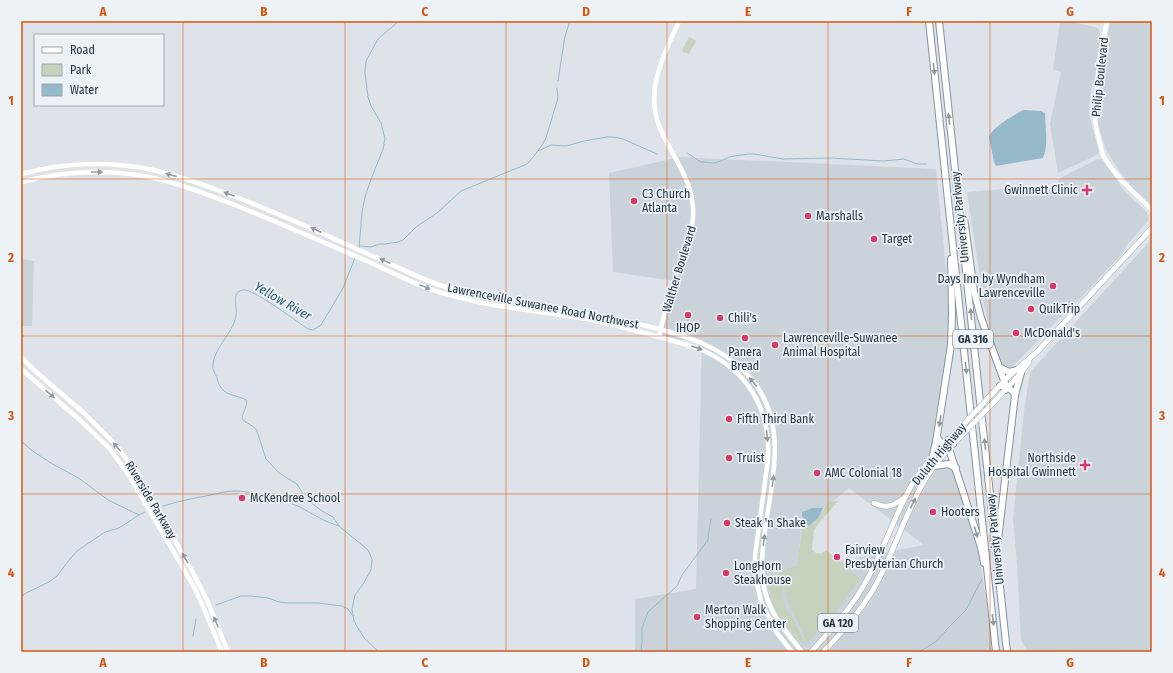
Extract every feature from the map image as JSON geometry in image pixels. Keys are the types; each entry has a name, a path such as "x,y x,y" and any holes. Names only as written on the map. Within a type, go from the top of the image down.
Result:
{"highway":[{"name":"University Parkway","path":"929,21 996,652"},
{"name":"University Parkway","path":"939,21 1007,652"},
{"path":"958,195 964,220 974,291 981,318 1005,386 1013,391 1015,395"},
{"path":"932,458 937,437 952,345 952,232"},
{"path":"996,551 1019,371 1009,372 999,367"},
{"path":"937,437 940,443 948,445 956,468 981,547 989,588"},
{"path":"934,466 948,464 956,468"}],"main road":[{"name":"Walther Boulevard","path":"659,337 673,284 690,236 694,208 689,186 660,128 655,108 654,91 657,74 679,21"},
{"name":"Philip Boulevard","path":"1107,21 1099,61 1095,120 1097,132 1103,155 1109,165 1122,181 1152,210"},
{"name":"Lawrenceville Suwanee Road Northwest","path":"21,174 58,166 80,164 146,169 195,181 250,202 424,280 454,290 552,307 661,329 707,345 722,353 755,383 770,415 775,449 774,480 766,528 762,566 764,585 772,611 780,624 802,652"},
{"name":"Lawrenceville Suwanee Road Northwest","path":"21,182 43,176 83,172 109,172 137,175 169,182 206,194 277,221 429,289 451,296 479,302 587,320 659,337 704,351 728,365 738,373 750,388 767,427 769,450 755,556 755,574 761,602 777,633 792,652"},
{"name":"Duluth Highway","path":"811,652 838,623 861,591 877,562 906,496 916,479 932,458 962,435 992,404 1005,386 1152,228"},
{"name":"Riverside Parkway","path":"21,357 85,414 116,445 137,473 207,600 228,652"},
{"name":"Riverside Parkway","path":"21,369 81,420 109,447 130,477 193,585 222,652"},
{"name":"Duluth Highway","path":"823,652 843,632 872,591 889,559 904,521 922,484 948,445 961,427 991,396 1005,386"},
{"path":"874,503 891,506 906,496"}],"shaded area":[{"path":"1060,21 1070,21 1098,28 1101,38 1089,107 1089,115 1099,151 1097,155 1058,173 1050,124 1061,72 1053,69"},
{"path":"1110,21 1152,21 1152,206 1135,191 1118,169 1107,151 1098,124 1097,105"},
{"path":"680,157 936,169 948,289 949,350 940,394 937,452 956,474 975,535 990,622 991,652 635,652 635,599 696,589 702,340 681,340 658,335 675,281 613,272 609,173","holes":["849,488 924,545 781,573 797,565 802,528 809,527 819,518 827,502 832,502"]},
{"path":"1098,159 1105,161 1120,185 1147,212 1149,218 1126,246 1123,253 1080,299 1075,302 1013,366 1008,369 999,364 985,310 967,192 1032,187 1050,188 1055,186 1060,178"},
{"name":"Northside Hospital Gwinnett","path":"1152,239 1152,652 1028,652 1021,640 1013,519 1024,411 1030,372"},
{"path":"21,259 34,261 32,326 21,326"}],"green space":[{"path":"689,37 696,41 689,54 683,52 682,50"},
{"path":"838,501 814,530 812,550 821,554 826,550 860,579 830,620 807,643 788,602 783,582 782,595 785,607 794,620 805,642 801,643 781,620 774,608 766,577 773,576 797,565 802,528 807,527 818,519 827,502"}],"water":[{"path":"1023,110 1041,111 1045,113 1046,147 1043,158 996,166 989,137 999,125"},
{"path":"813,508 823,508 818,518 809,526 803,520 802,512"}],"waterway":[{"name":"Yellow River","path":"359,248 362,212 365,197 383,149 385,139 381,123 371,106 368,97 365,73 366,61 378,39 399,21"},
{"path":"558,81 565,36 570,21"},
{"path":"360,246 371,247 379,244 403,240 416,227 437,213 461,191 527,164 546,138 558,98 557,88"},
{"path":"538,151 551,145 566,146 584,141 614,137 623,139 657,154"},
{"path":"687,153 701,162 714,163 729,157 754,154 783,159 830,158 884,161 904,159 917,164 926,164"},
{"name":"Yellow River","path":"355,258 343,288 321,325 313,330 308,329 256,294 243,290 239,291 235,301 236,316 234,323 215,355 213,369 219,385 226,393 246,400 242,418 257,431 266,459 279,473 297,484 306,499 333,517 339,526 368,550 372,559 371,570 355,595 352,609 354,621 359,630 365,639 379,652"},
{"path":"21,441 34,452 80,479 108,500 139,515"},
{"path":"163,506 223,492 242,491 268,496 293,504 339,526"},
{"path":"21,597 57,576 77,551 105,532 119,528 145,512"},
{"path":"641,652 642,628 648,612 677,586 682,575 708,540 711,519"},
{"path":"920,652 937,641 966,610 982,579"},
{"path":"216,605 241,596 252,596 268,598 279,602 318,603 342,606 348,609 353,616"},
{"path":"193,636 196,619"}],"place":[{"name":"Gwinnett Clinic","path":"1087,190"},
{"name":"C3 Church Atlanta","path":"634,201"},
{"name":"Marshalls","path":"808,216"},
{"name":"Target","path":"874,239"},
{"name":"Days Inn by Wyndham Lawrenceville","path":"1053,286"},
{"name":"QuikTrip","path":"1031,309"},
{"name":"IHOP","path":"688,315"},
{"name":"Chili's","path":"720,318"},
{"name":"McDonald's","path":"1016,333"},
{"name":"Panera Bread","path":"745,338"},
{"name":"Lawrenceville-Suwanee Animal Hospital","path":"775,345"},
{"name":"Fifth Third Bank","path":"729,419"},
{"name":"Truist","path":"729,458"},
{"name":"Northside Hospital Gwinnett","path":"1085,465"},
{"name":"AMC Colonial 18","path":"817,473"},
{"name":"McKendree School","path":"242,498"},
{"name":"Hooters","path":"933,512"},
{"name":"Steak 'n Shake","path":"727,523"},
{"name":"Fairview Presbyterian Church","path":"837,557"},
{"name":"LongHorn Steakhouse","path":"726,573"},
{"name":"Merton Walk Shopping Center","path":"697,617"}]}
